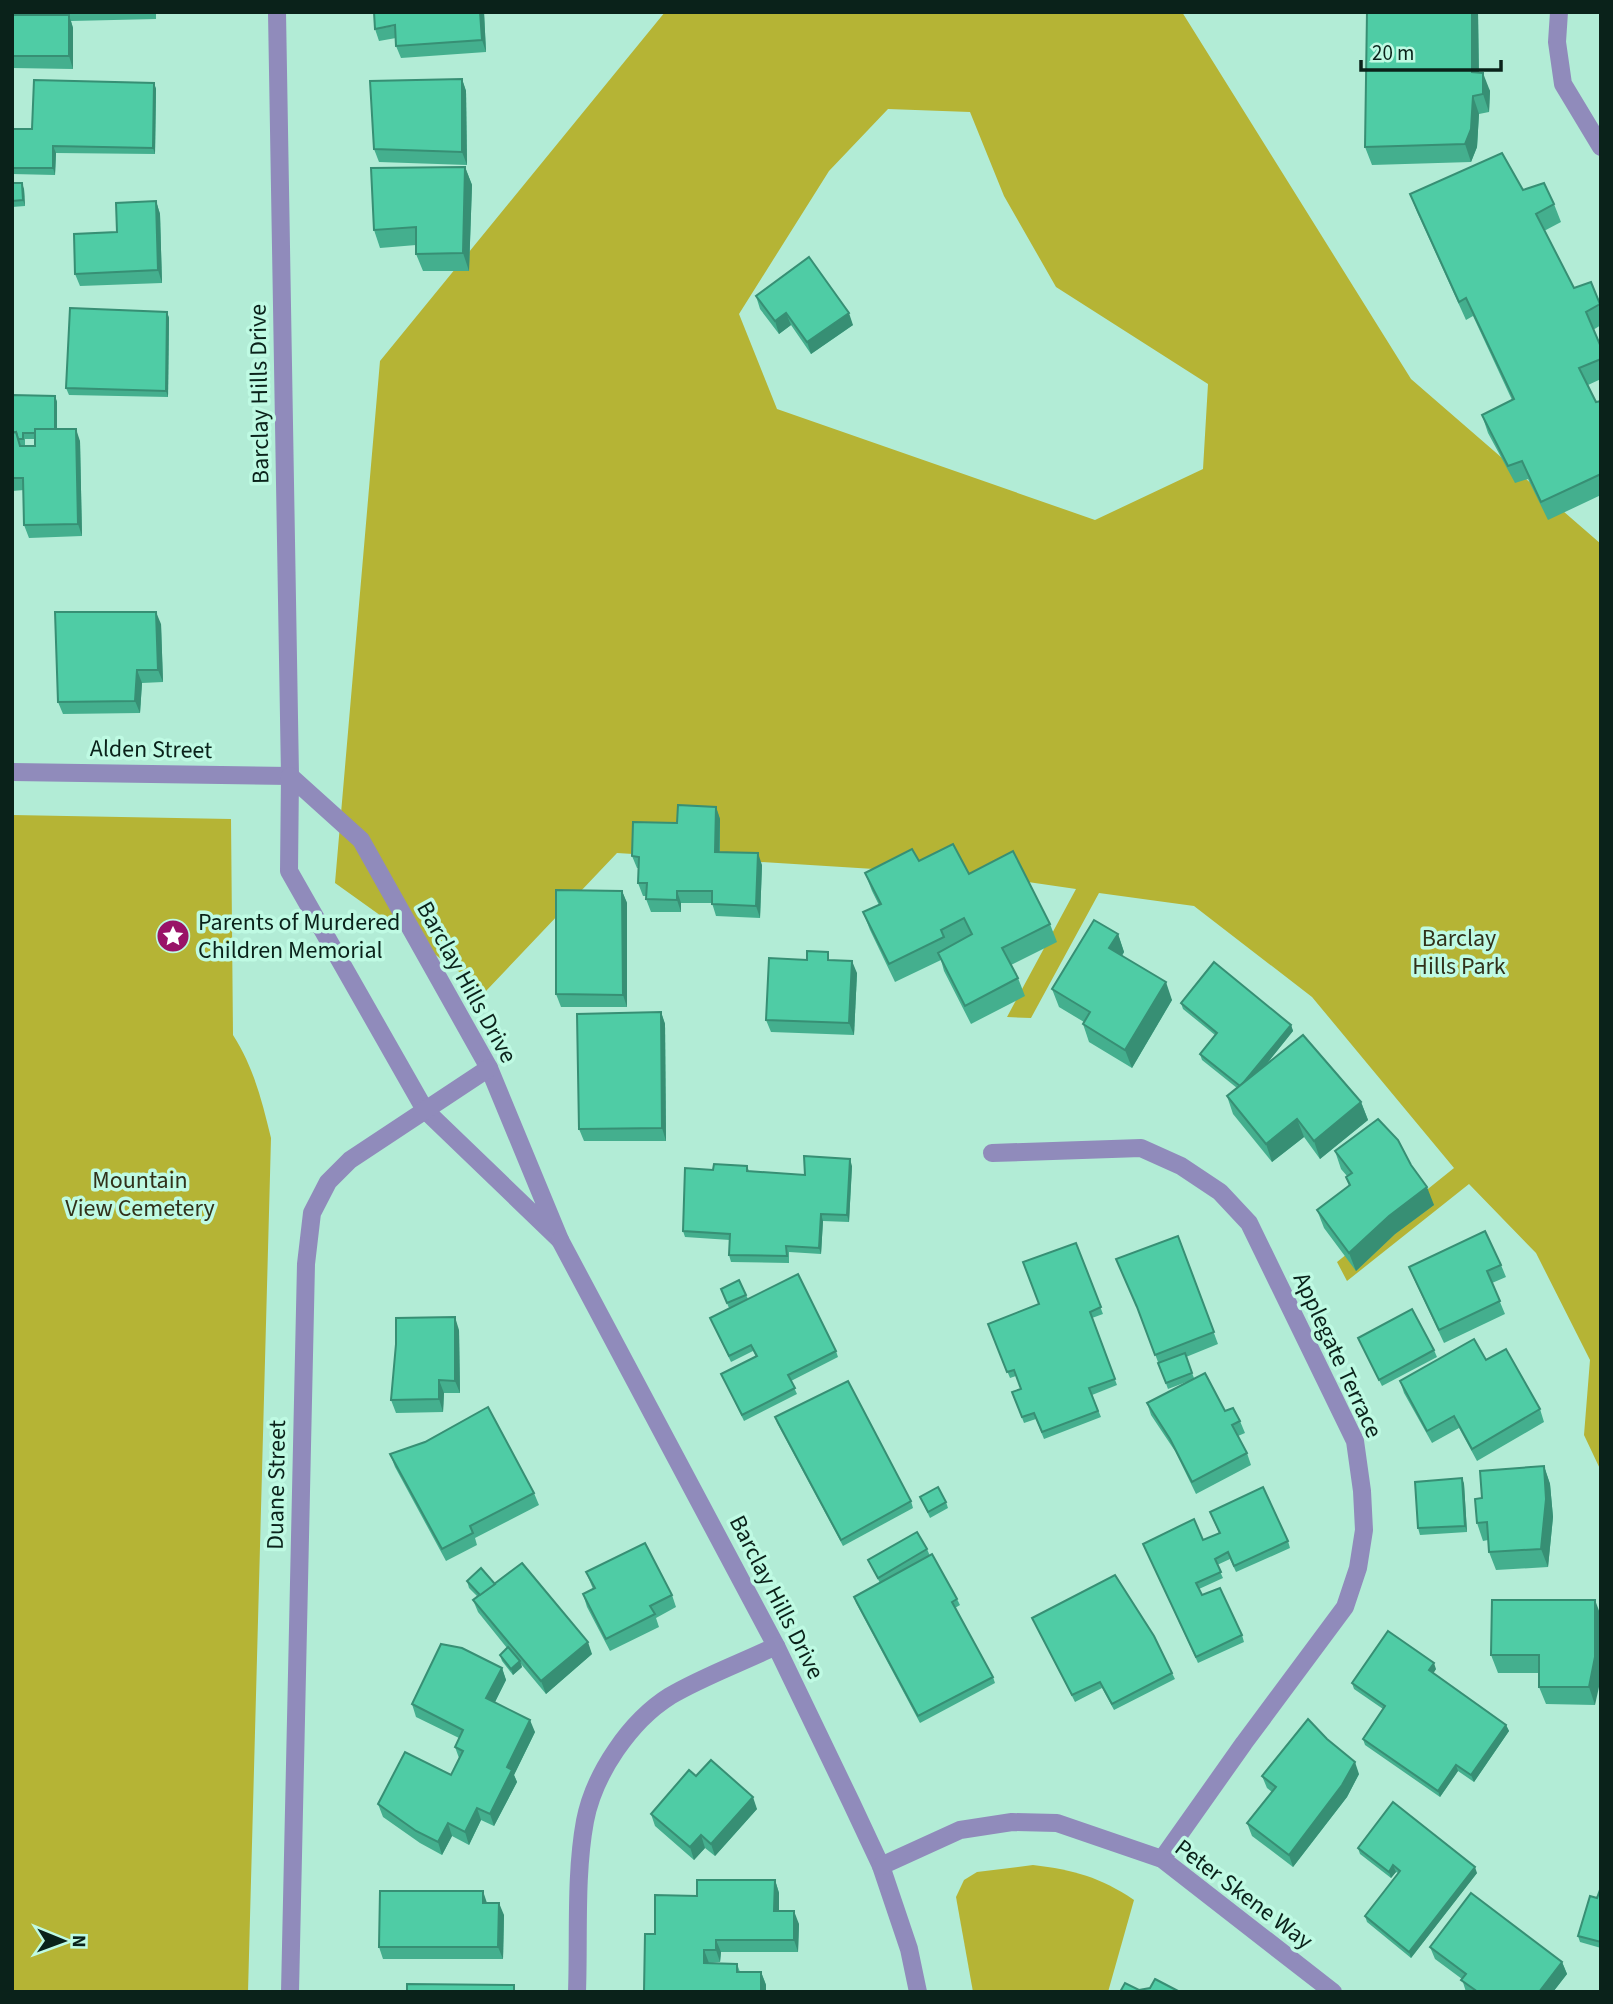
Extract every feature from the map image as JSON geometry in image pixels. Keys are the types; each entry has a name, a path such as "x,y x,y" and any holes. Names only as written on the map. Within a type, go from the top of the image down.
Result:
{"street":[{"name":"Barclay Hills Drive","path":"277,12 290,776 289,871 425,1110 560,1240"},
{"path":"1559,12 1558,43 1563,84 1601,147"},
{"name":"Alden Street","path":"12,772 290,776"},
{"name":"Barclay Hills Drive","path":"290,776 361,840 489,1068 560,1240 776,1646 881,1866 909,1949 918,1992"},
{"name":"Duane Street","path":"290,1992 306,1264 312,1213 328,1182 350,1160 489,1068"},
{"name":"Applegate Terrace","path":"992,1153 1141,1148 1181,1166 1220,1192 1249,1223 1355,1441 1364,1530 1358,1568 1345,1607 1162,1859"},
{"path":"577,1992 581,1855 585,1819 606,1765 638,1721 670,1696 776,1646"},
{"name":"Peter Skene Way","path":"881,1866 960,1830 1012,1822 1057,1823 1162,1859 1333,1992"}],"green space":[{"name":"Barclay Hills Park","path":"665,12 1182,12 1411,379 1601,544 1601,1471 1584,1435 1590,1360 1536,1253 1469,1184 1347,1281 1337,1262 1454,1168 1312,997 1194,906 1099,893 1031,1018 1007,1017 1076,889 986,876 617,853 486,991 335,883 380,361","holes":["888,109 970,112 1004,196 1056,287 1208,384 1203,469 1095,520 777,409 739,314 829,171"]},
{"name":"Mountain View Cemetery","path":"12,815 231,819 233,1035 252,1072 271,1138 248,1992 12,1992"},
{"path":"1033,1865 1086,1876 1134,1900 1108,1992 973,1992 956,1897 964,1880 977,1872"}],"building":[{"path":"374,12 480,12 482,40 396,46 395,25 375,29"},
{"path":"1367,12 1472,12 1472,72 1483,73 1483,94 1473,96 1471,129 1465,144 1365,147"},
{"path":"12,15 69,15 69,56 12,56"},
{"path":"462,79 462,152 374,149 370,81"},
{"path":"34,80 154,83 153,148 53,146 53,168 12,168 12,129 32,129"},
{"path":"1502,153 1523,190 1544,183 1554,204 1536,214 1574,288 1591,282 1600,304 1586,312 1601,347 1601,359 1579,368 1596,402 1601,401 1601,474 1541,502 1522,461 1508,466 1482,415 1514,399 1466,298 1459,302 1410,194"},
{"path":"465,167 463,253 416,254 416,227 374,230 371,168"},
{"path":"12,183 22,183 23,200 12,201"},
{"path":"156,201 158,270 75,274 74,234 117,232 116,203"},
{"path":"809,257 849,313 807,342 786,313 775,321 756,296"},
{"path":"70,308 167,312 166,391 66,388"},
{"path":"12,395 55,396 55,429 35,429 35,433 23,433 23,439 18,439 16,432 12,433"},
{"path":"35,429 76,429 78,524 24,525 23,478 12,478 12,433 16,432 20,446 35,446"},
{"path":"55,612 156,612 158,670 137,670 135,701 58,702"},
{"path":"678,805 716,807 715,852 758,853 756,906 712,904 712,891 677,891 677,900 646,899 647,883 638,883 639,857 632,856 633,822 677,823"},
{"path":"953,844 969,874 1013,851 1050,924 1002,948 1018,978 965,1006 938,953 972,934 964,918 941,930 944,937 889,964 863,912 881,904 865,873 912,849 919,861"},
{"path":"556,890 622,891 623,995 556,994"},
{"path":"1094,920 1118,934 1109,948 1166,982 1125,1050 1083,1024 1090,1012 1052,989"},
{"path":"807,951 828,952 828,960 852,961 849,1023 766,1020 769,958 807,960"},
{"path":"1214,962 1291,1025 1240,1086 1200,1054 1217,1033 1181,1003"},
{"path":"661,1012 662,1128 579,1129 577,1014"},
{"path":"1303,1035 1361,1102 1314,1141 1297,1119 1266,1144 1227,1096"},
{"path":"1378,1119 1398,1140 1427,1187 1389,1216 1349,1253 1317,1210 1350,1185 1346,1177 1352,1173 1335,1151"},
{"path":"804,1156 850,1159 847,1215 821,1214 819,1248 786,1246 787,1256 729,1255 730,1234 683,1231 685,1168 713,1170 714,1164 747,1166 747,1171 805,1175"},
{"path":"1485,1231 1501,1265 1487,1271 1500,1301 1439,1330 1409,1267"},
{"path":"1178,1236 1214,1332 1155,1355 1116,1259"},
{"path":"1076,1243 1101,1307 1090,1312 1115,1379 1089,1388 1098,1411 1042,1432 1034,1413 1022,1417 1012,1392 1021,1389 1014,1370 1007,1372 988,1324 1039,1304 1023,1262"},
{"path":"798,1274 836,1351 788,1375 795,1388 742,1415 721,1374 757,1356 751,1345 729,1356 710,1318"},
{"path":"739,1280 746,1295 727,1303 721,1289"},
{"path":"1412,1309 1434,1350 1379,1380 1358,1338"},
{"path":"455,1317 455,1381 439,1380 439,1399 391,1400 396,1318"},
{"path":"1474,1339 1486,1360 1506,1349 1540,1409 1472,1449 1454,1416 1427,1431 1400,1381"},
{"path":"1185,1353 1192,1373 1166,1383 1158,1363"},
{"path":"1205,1373 1225,1411 1233,1408 1240,1421 1232,1425 1247,1453 1192,1482 1170,1439 1147,1403"},
{"path":"848,1381 911,1501 841,1540 775,1417"},
{"path":"488,1407 534,1493 470,1526 473,1533 442,1549 390,1454 425,1442"},
{"path":"1544,1466 1546,1499 1541,1549 1489,1552 1487,1522 1477,1523 1475,1499 1482,1498 1480,1471"},
{"path":"1462,1478 1465,1526 1418,1528 1415,1482"},
{"path":"938,1487 946,1502 928,1512 920,1497"},
{"path":"1263,1487 1288,1541 1234,1566 1228,1552 1215,1559 1221,1572 1196,1583 1202,1595 1220,1588 1242,1635 1196,1657 1143,1544 1194,1519 1203,1540 1220,1533 1210,1512"},
{"path":"917,1532 927,1549 878,1578 868,1560"},
{"path":"645,1543 672,1595 650,1606 655,1614 606,1639 583,1594 595,1588 586,1572"},
{"path":"932,1554 957,1599 952,1602 993,1677 918,1716 854,1597"},
{"path":"522,1563 588,1642 541,1681 473,1600"},
{"path":"481,1568 495,1584 480,1595 467,1581"},
{"path":"1115,1575 1154,1636 1172,1673 1112,1704 1100,1682 1072,1695 1032,1618"},
{"path":"1492,1600 1595,1600 1595,1657 1589,1687 1539,1687 1539,1655 1491,1655"},
{"path":"1388,1631 1434,1663 1429,1670 1506,1725 1471,1775 1456,1765 1438,1791 1363,1739 1385,1706 1352,1683"},
{"path":"441,1644 462,1648 502,1668 486,1698 530,1720 507,1767 512,1770 490,1814 477,1808 465,1832 448,1823 438,1842 416,1831 378,1804 405,1752 451,1775 463,1751 455,1747 463,1730 412,1704"},
{"path":"508,1647 520,1661 511,1669 500,1655"},
{"path":"1308,1719 1355,1762 1342,1785 1289,1855 1247,1823 1276,1787 1262,1776"},
{"path":"711,1760 753,1797 711,1844 701,1835 690,1847 651,1814 689,1770 696,1776"},
{"path":"1393,1802 1475,1867 1409,1952 1365,1916 1400,1871 1393,1865 1389,1872 1358,1848"},
{"path":"697,1880 775,1880 774,1911 794,1911 794,1940 716,1940 716,1950 704,1950 704,1963 737,1964 737,1972 761,1972 761,1992 644,1992 645,1934 655,1934 655,1895 697,1896"},
{"path":"1601,1887 1601,1942 1578,1936 1590,1896 1597,1898"},
{"path":"380,1891 483,1891 483,1903 499,1903 498,1947 379,1947"},
{"path":"1471,1893 1562,1962 1539,1992 1478,1992 1461,1980 1466,1974 1430,1947"},
{"path":"1155,1979 1180,1992 1120,1992 1125,1983 1139,1990 1150,1988"},
{"path":"407,1984 514,1985 514,1992 407,1992"}],"place":[{"name":"Parents of Murdered Children Memorial","path":"173,936"}]}
